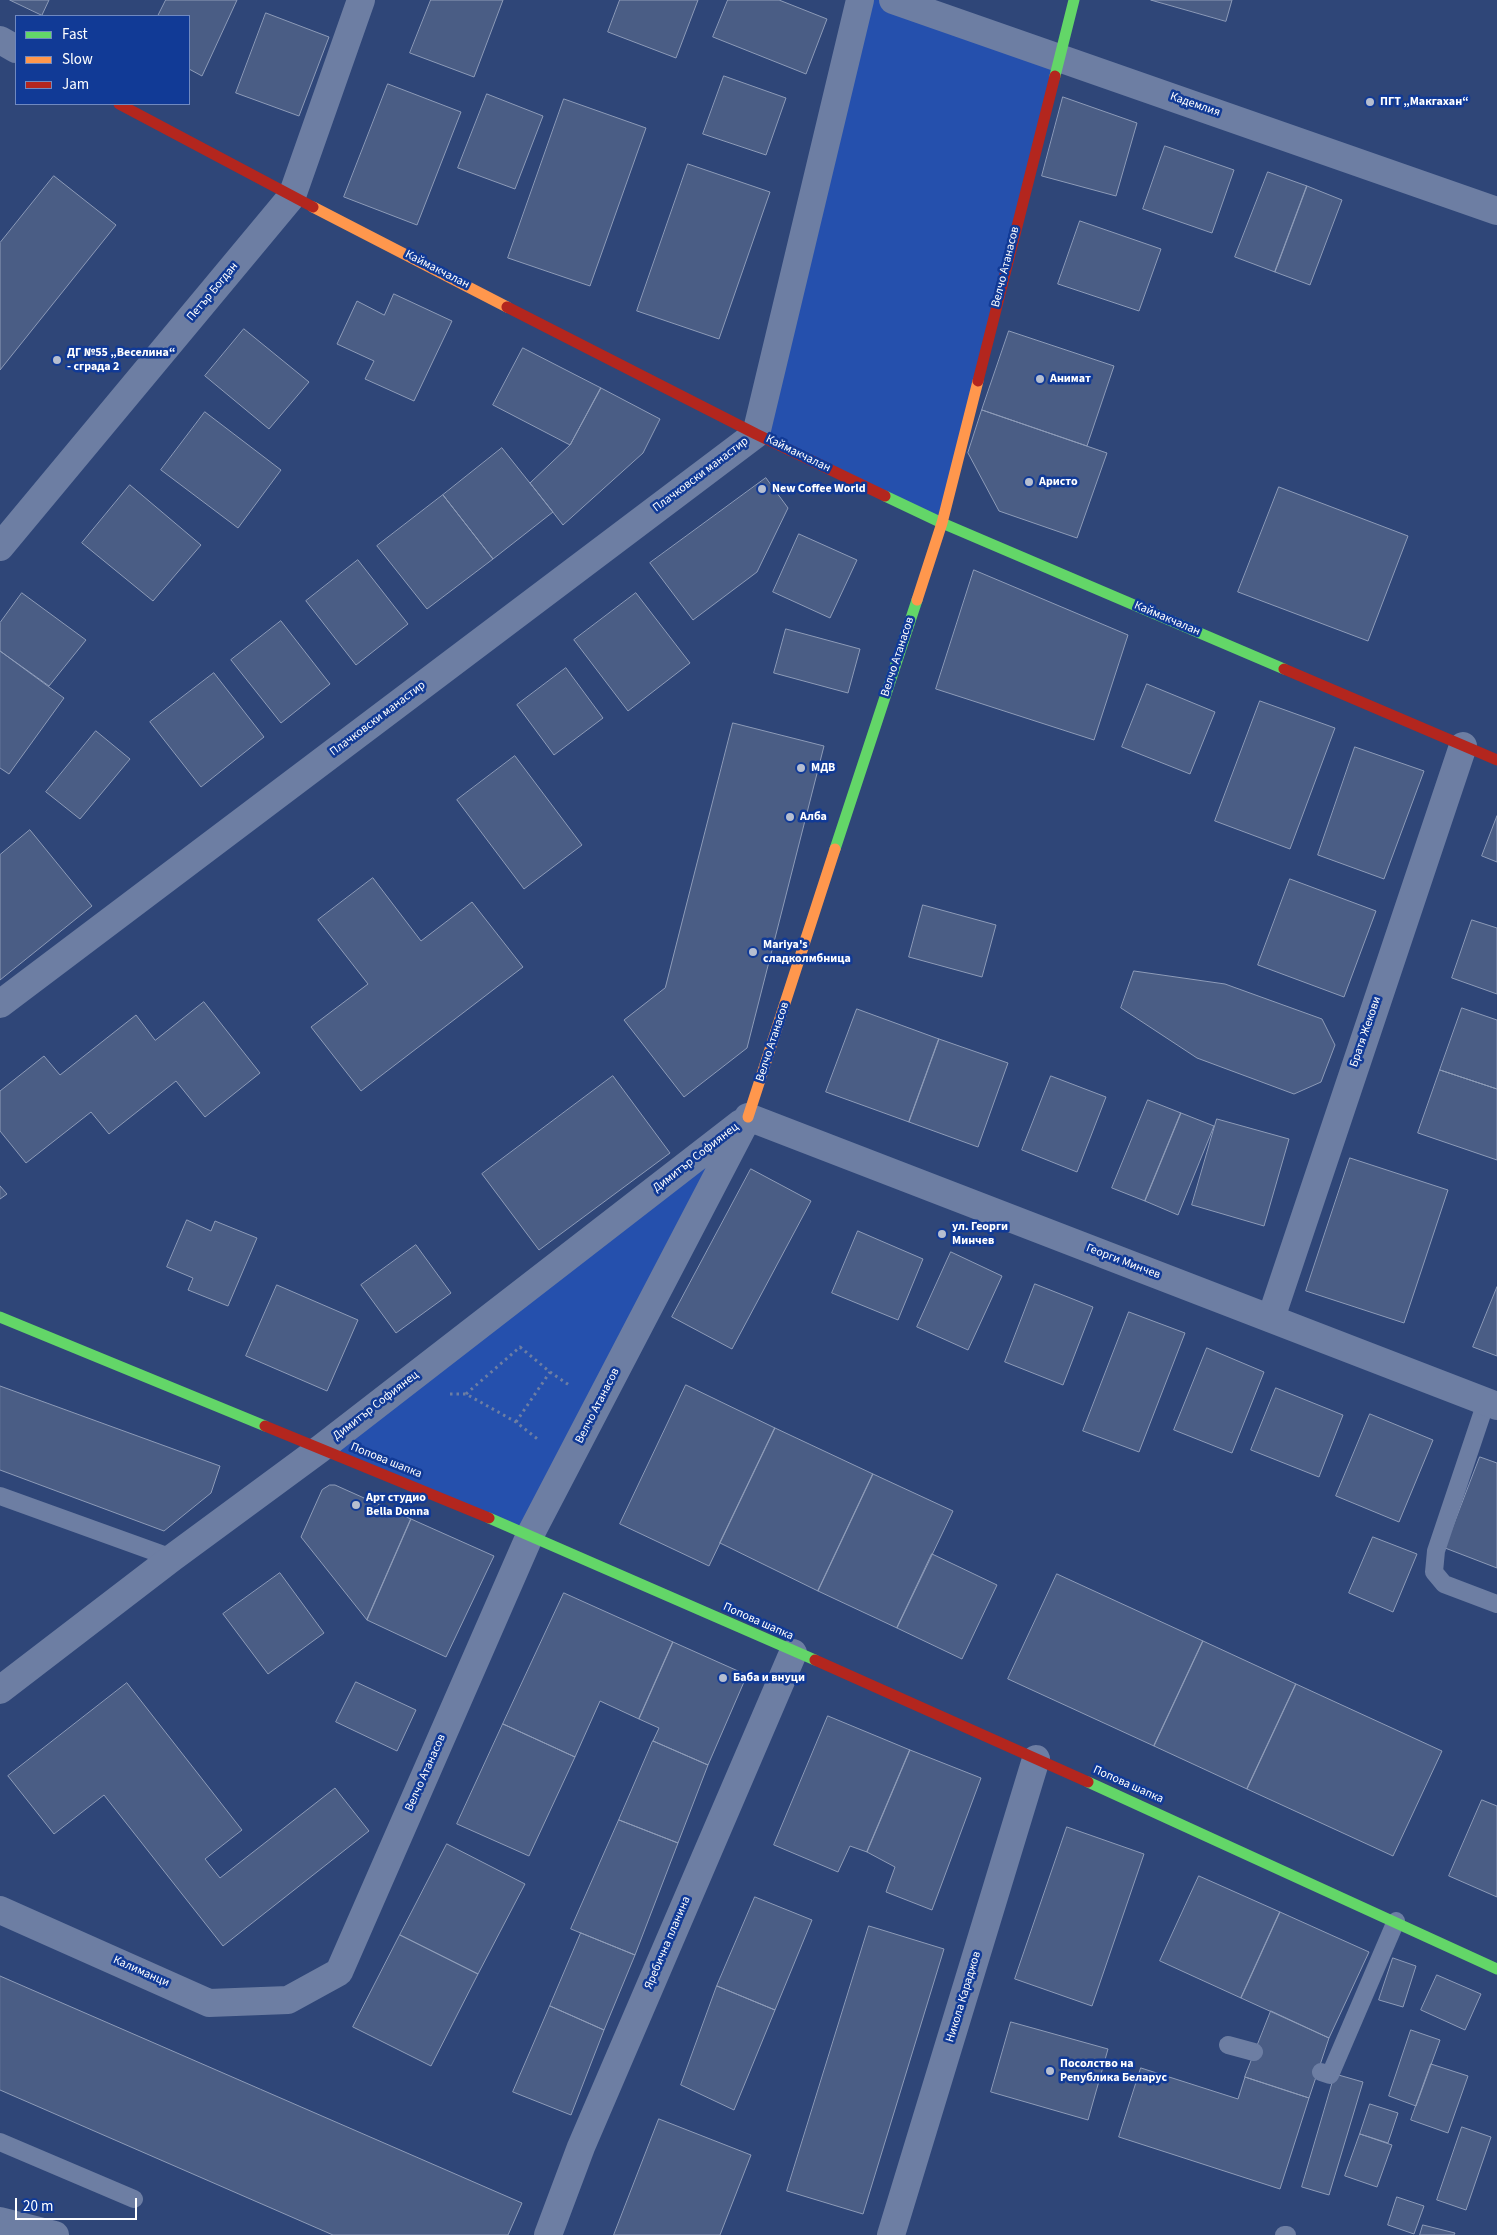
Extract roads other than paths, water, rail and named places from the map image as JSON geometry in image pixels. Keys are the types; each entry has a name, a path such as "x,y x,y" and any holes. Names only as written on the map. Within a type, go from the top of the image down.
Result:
{"street":[{"name":"Петър Богдан","path":"0,547 292,196 361,0"},
{"path":"756,434 860,0"},
{"name":"Кадемлия","path":"893,0 1497,211"},
{"name":"Велчо Атанасов","path":"288,2000 338,1972 530,1535 748,1117 942,523 1074,0"},
{"path":"0,40 15,48"},
{"name":"Каймакчалан","path":"121,105 292,196 756,434 942,523 1497,760"},
{"name":"Плачковски манастир","path":"0,1004 756,434"},
{"name":"Братя Жекови","path":"1270,1318 1463,746"},
{"name":"Георги Минчев","path":"748,1117 1492,1404"},
{"name":"Димитър Софиянец","path":"0,1690 172,1558 320,1449 748,1117"},
{"name":"Попова шапка","path":"0,1317 530,1535 1036,1759 1396,1921 1497,1969"},
{"name":"Яребична планина","path":"548,2235 581,2147 793,1653"},
{"name":"Никола Караджов","path":"891,2235 1036,1759"},
{"name":"Калиманци","path":"0,1910 209,2003 288,2000"},
{"path":"0,2221 54,2235"}],"lane":[{"path":"1492,1404 1436,1551 1434,1572 1444,1584 1497,1604"},
{"path":"0,1496 172,1558"},
{"path":"1321,2072 1330,2075 1396,1921"},
{"path":"1228,2045 1254,2052"},
{"path":"0,2142 134,2199"}],"place":[{"name":"ПГТ „Макгахан“","path":"1370,102"},
{"name":"ДГ №55 „Веселина“ - сграда 2","path":"57,360"},
{"name":"Анимат","path":"1040,379"},
{"name":"Аристо","path":"1029,482"},
{"name":"New Coffee World","path":"762,489"},
{"name":"МДВ","path":"801,768"},
{"name":"Алба","path":"790,817"},
{"name":"Mariya's сладколмбница","path":"753,952"},
{"name":"ул. Георги Минчев","path":"942,1234"},
{"name":"Арт студио Bella Donna","path":"356,1505"},
{"name":"Баба и внуци","path":"723,1678"},
{"name":"Посолство на Република Беларус","path":"1050,2071"}]}
